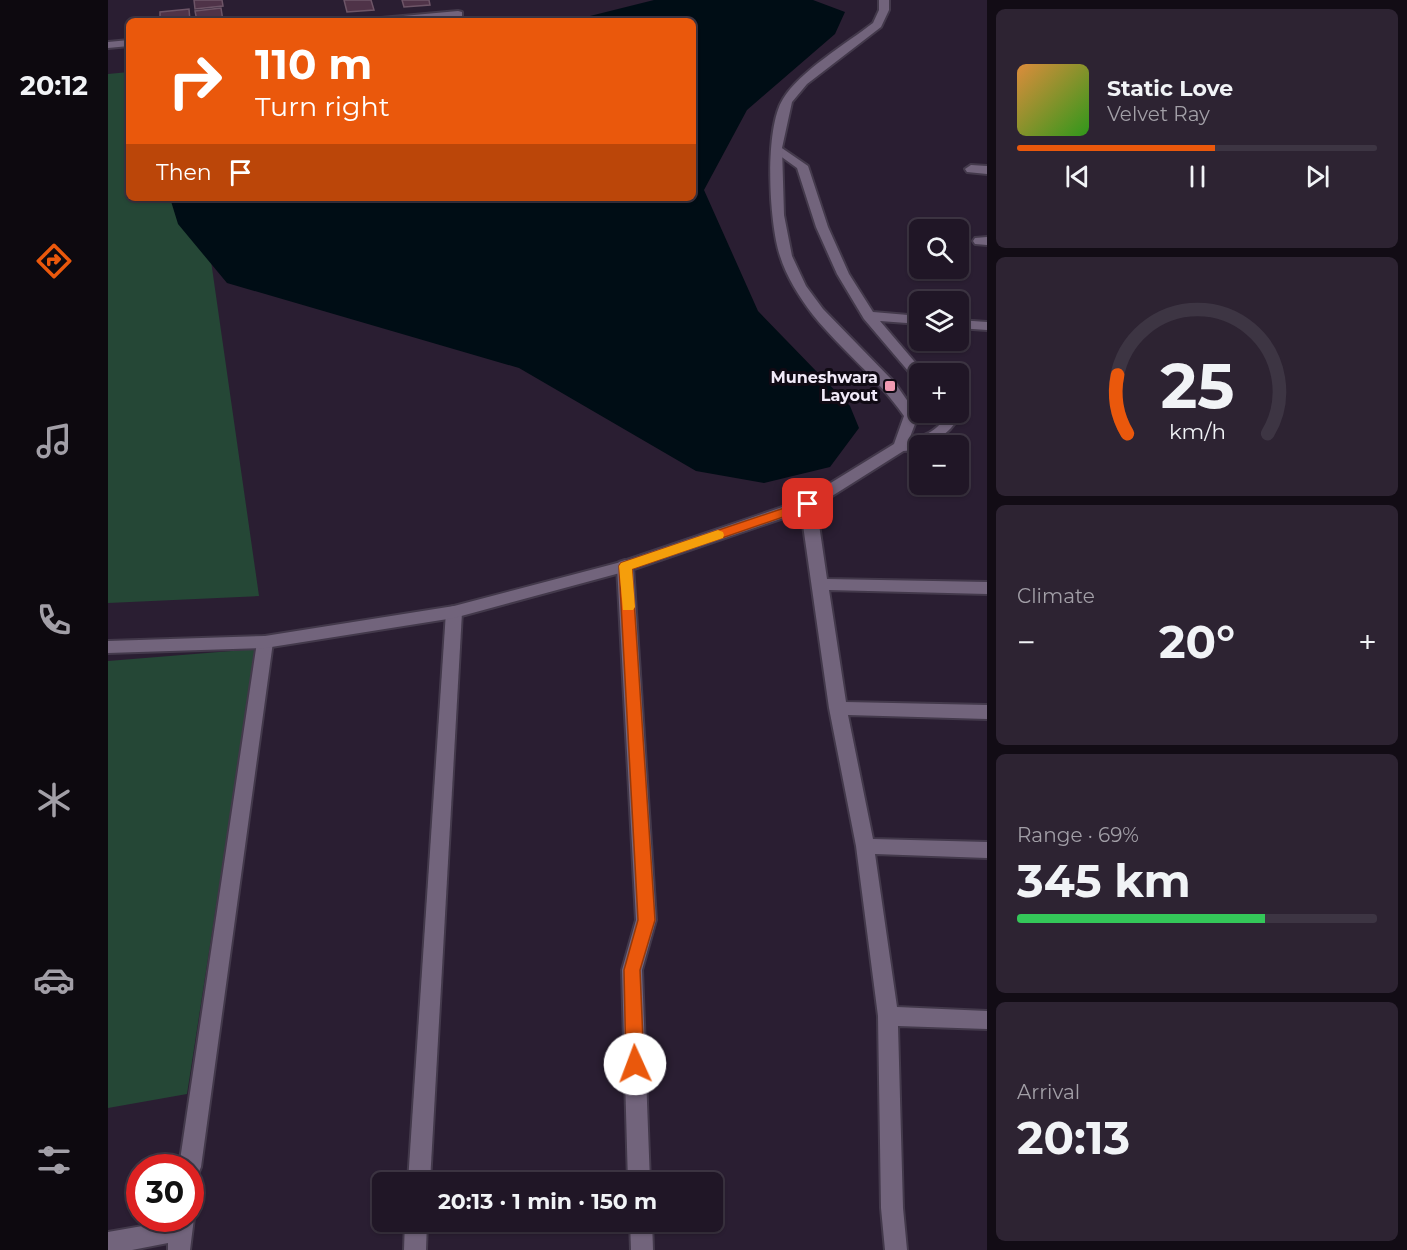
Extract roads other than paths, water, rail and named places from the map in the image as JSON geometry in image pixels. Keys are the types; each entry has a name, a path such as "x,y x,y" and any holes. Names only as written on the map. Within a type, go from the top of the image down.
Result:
{"street":[{"path":"884,0 884,10 877,25 803,82 788,101 776,148 777,215 786,256 800,285 818,312 890,387 911,416 900,447"},
{"path":"414,18 458,14"},
{"path":"108,45 126,43"},
{"path":"776,148 802,166 822,227 843,274 869,316 909,363"},
{"path":"971,169 987,170"},
{"path":"869,316 909,319"},
{"path":"969,325 987,326"},
{"path":"108,647 265,642 454,612 626,566 808,504 900,447 943,432 948,423"},
{"path":"808,504 838,708 865,846 888,1016 892,1208 896,1250"},
{"path":"626,566 646,920 632,970 639,1172"},
{"path":"820,584 987,588"},
{"path":"420,1172 454,612"},
{"path":"192,1154 265,642"},
{"path":"838,708 987,712"},
{"path":"865,846 987,850"},
{"path":"888,1016 987,1020"},
{"path":"415,1250 416,1232"},
{"path":"641,1232 642,1250"},
{"path":"108,1243 181,1233"}],"place":[{"name":"Muneshwara Layout","path":"890,386"}]}
